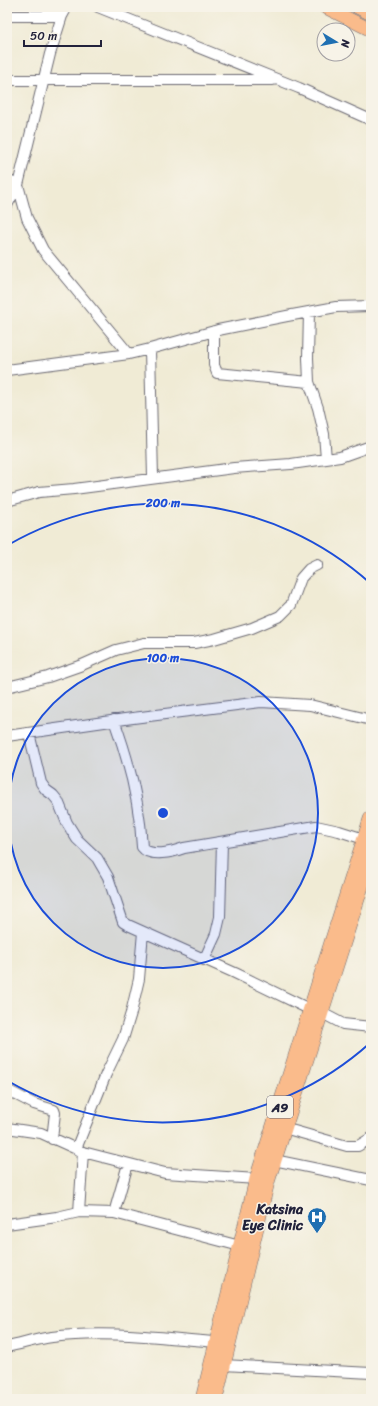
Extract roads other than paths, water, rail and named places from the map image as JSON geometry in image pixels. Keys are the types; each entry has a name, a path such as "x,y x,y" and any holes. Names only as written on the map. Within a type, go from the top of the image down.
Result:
{"highway":[{"name":"A9","path":"317,1011 364,838 371,819"},
{"name":"A9","path":"203,1399 257,1179 371,855"},
{"name":"A9","path":"214,1399 267,1182 284,1128 306,1043"}],"main road":[{"path":"325,7 371,30"},
{"path":"357,7 371,14"}],"street":[{"path":"98,7 279,80 371,120"},
{"path":"7,16 64,11 50,54 18,185 7,205"},
{"path":"7,80 279,80"},
{"path":"7,180 18,185"},
{"path":"18,185 27,218 44,250 129,354"},
{"path":"7,370 129,354 214,331 309,312 336,308 371,306"},
{"path":"309,312 309,382 318,408 324,434 326,459"},
{"path":"214,331 214,365 217,373 309,382"},
{"path":"150,349 153,478"},
{"path":"7,502 39,492 74,489 234,468 291,464 340,457 371,446"},
{"path":"7,687 48,677 82,665 116,650 144,643 194,643 252,628 280,616 291,605 301,578 309,569 317,565"},
{"path":"7,736 114,720 261,702 310,705 371,720"},
{"path":"114,720 131,771 140,816 142,847 145,851 150,853 166,853 184,848 316,826 364,838"},
{"path":"29,733 41,783 58,801 67,823 77,838 97,858 108,877 123,922 343,1024 371,1027"},
{"path":"204,960 216,934 220,917 222,842"},
{"path":"80,1212 80,1150 106,1074 123,1039 129,1020 139,979 143,932"},
{"path":"7,1090 34,1104 54,1110 55,1113 52,1139"},
{"path":"7,1128 41,1134 80,1150 165,1173 257,1179"},
{"path":"284,1128 346,1146 358,1146 371,1138"},
{"path":"274,1160 371,1180"},
{"path":"114,1212 128,1164"},
{"path":"7,1224 80,1212 114,1212 240,1246"},
{"path":"7,1348 50,1337 89,1334 128,1335 217,1342"},
{"path":"223,1364 371,1373"}],"place":[{"name":"Katsina Eye Clinic","path":"317,1234"}]}
